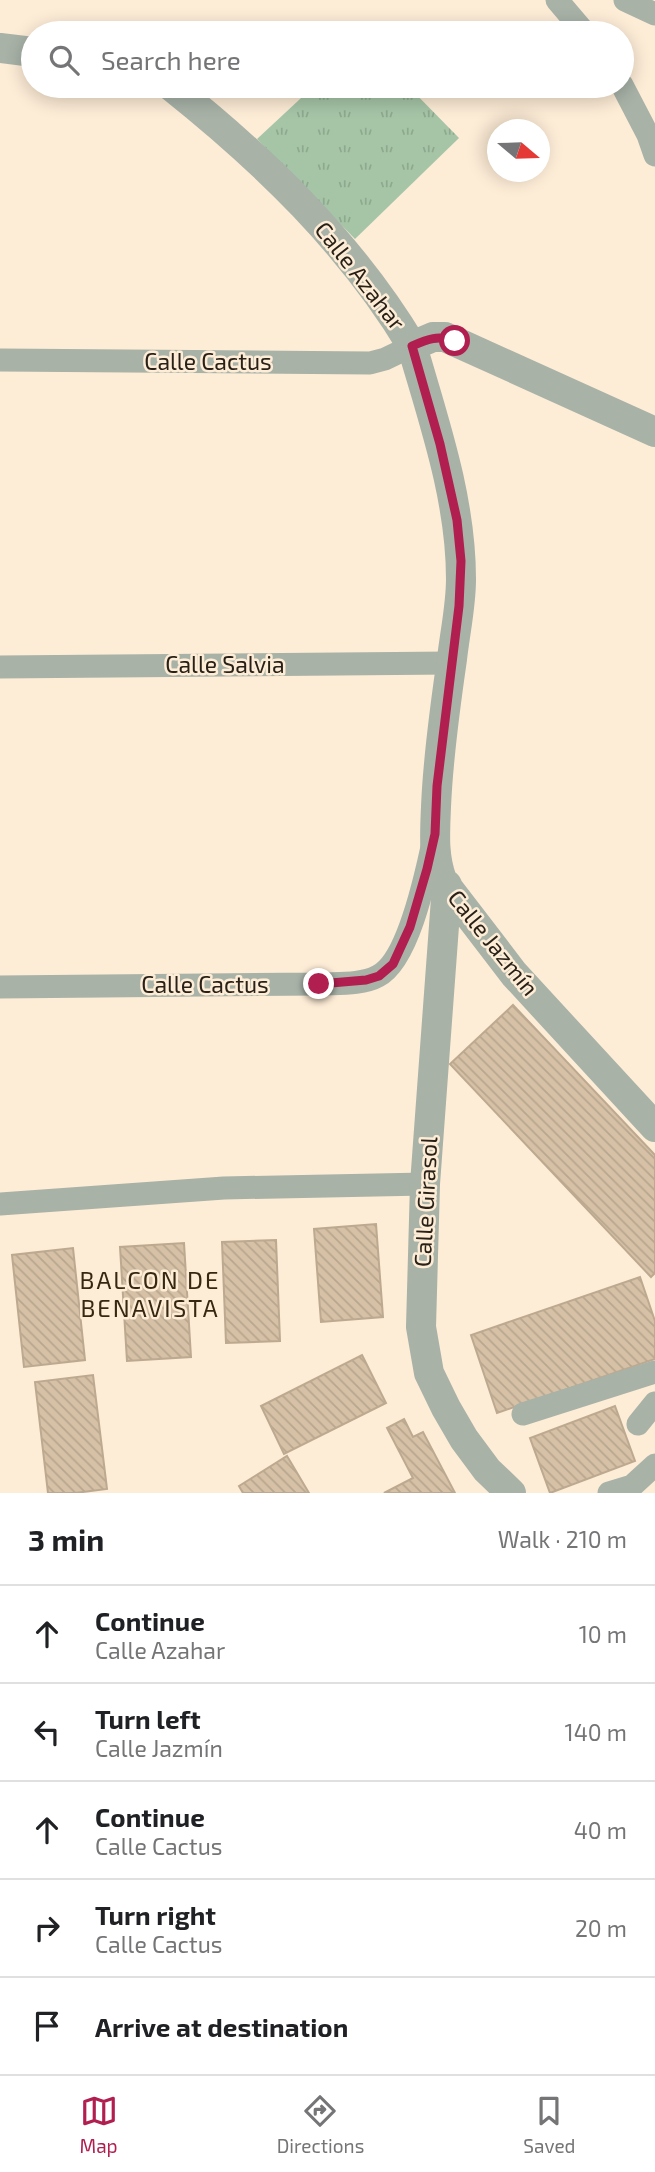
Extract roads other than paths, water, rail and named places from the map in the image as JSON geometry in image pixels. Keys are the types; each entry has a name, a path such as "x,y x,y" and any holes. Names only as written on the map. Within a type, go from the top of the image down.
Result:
{"street":[{"path":"557,0 574,21"},
{"path":"625,0 655,14"},
{"path":"0,48 21,51"},
{"name":"Calle Azahar","path":"186,98 250,153 326,228 370,282 412,346 433,337 444,337 655,432"},
{"path":"629,98 655,155"},
{"name":"Calle Cactus","path":"0,360 370,363 412,346"},
{"name":"Calle Jazmín","path":"412,346 440,444 457,520 461,583 437,786 437,864 447,886 514,974 655,1127"},
{"name":"Calle Salvia","path":"0,667 451,663"},
{"name":"Calle Cactus","path":"0,987 319,984 379,976 393,964 402,946 419,898 435,834"},
{"name":"Calle Girasol","path":"447,886 425,1184 421,1327 429,1373 446,1408 487,1470 511,1493"},
{"path":"0,1204 224,1188 425,1184"},
{"path":"523,1414 655,1372"},
{"path":"638,1424 655,1403"},
{"path":"609,1493 632,1486 655,1465"}],"district":[{"name":"BALCON DE BENAVISTA","path":"150,1295"}]}
